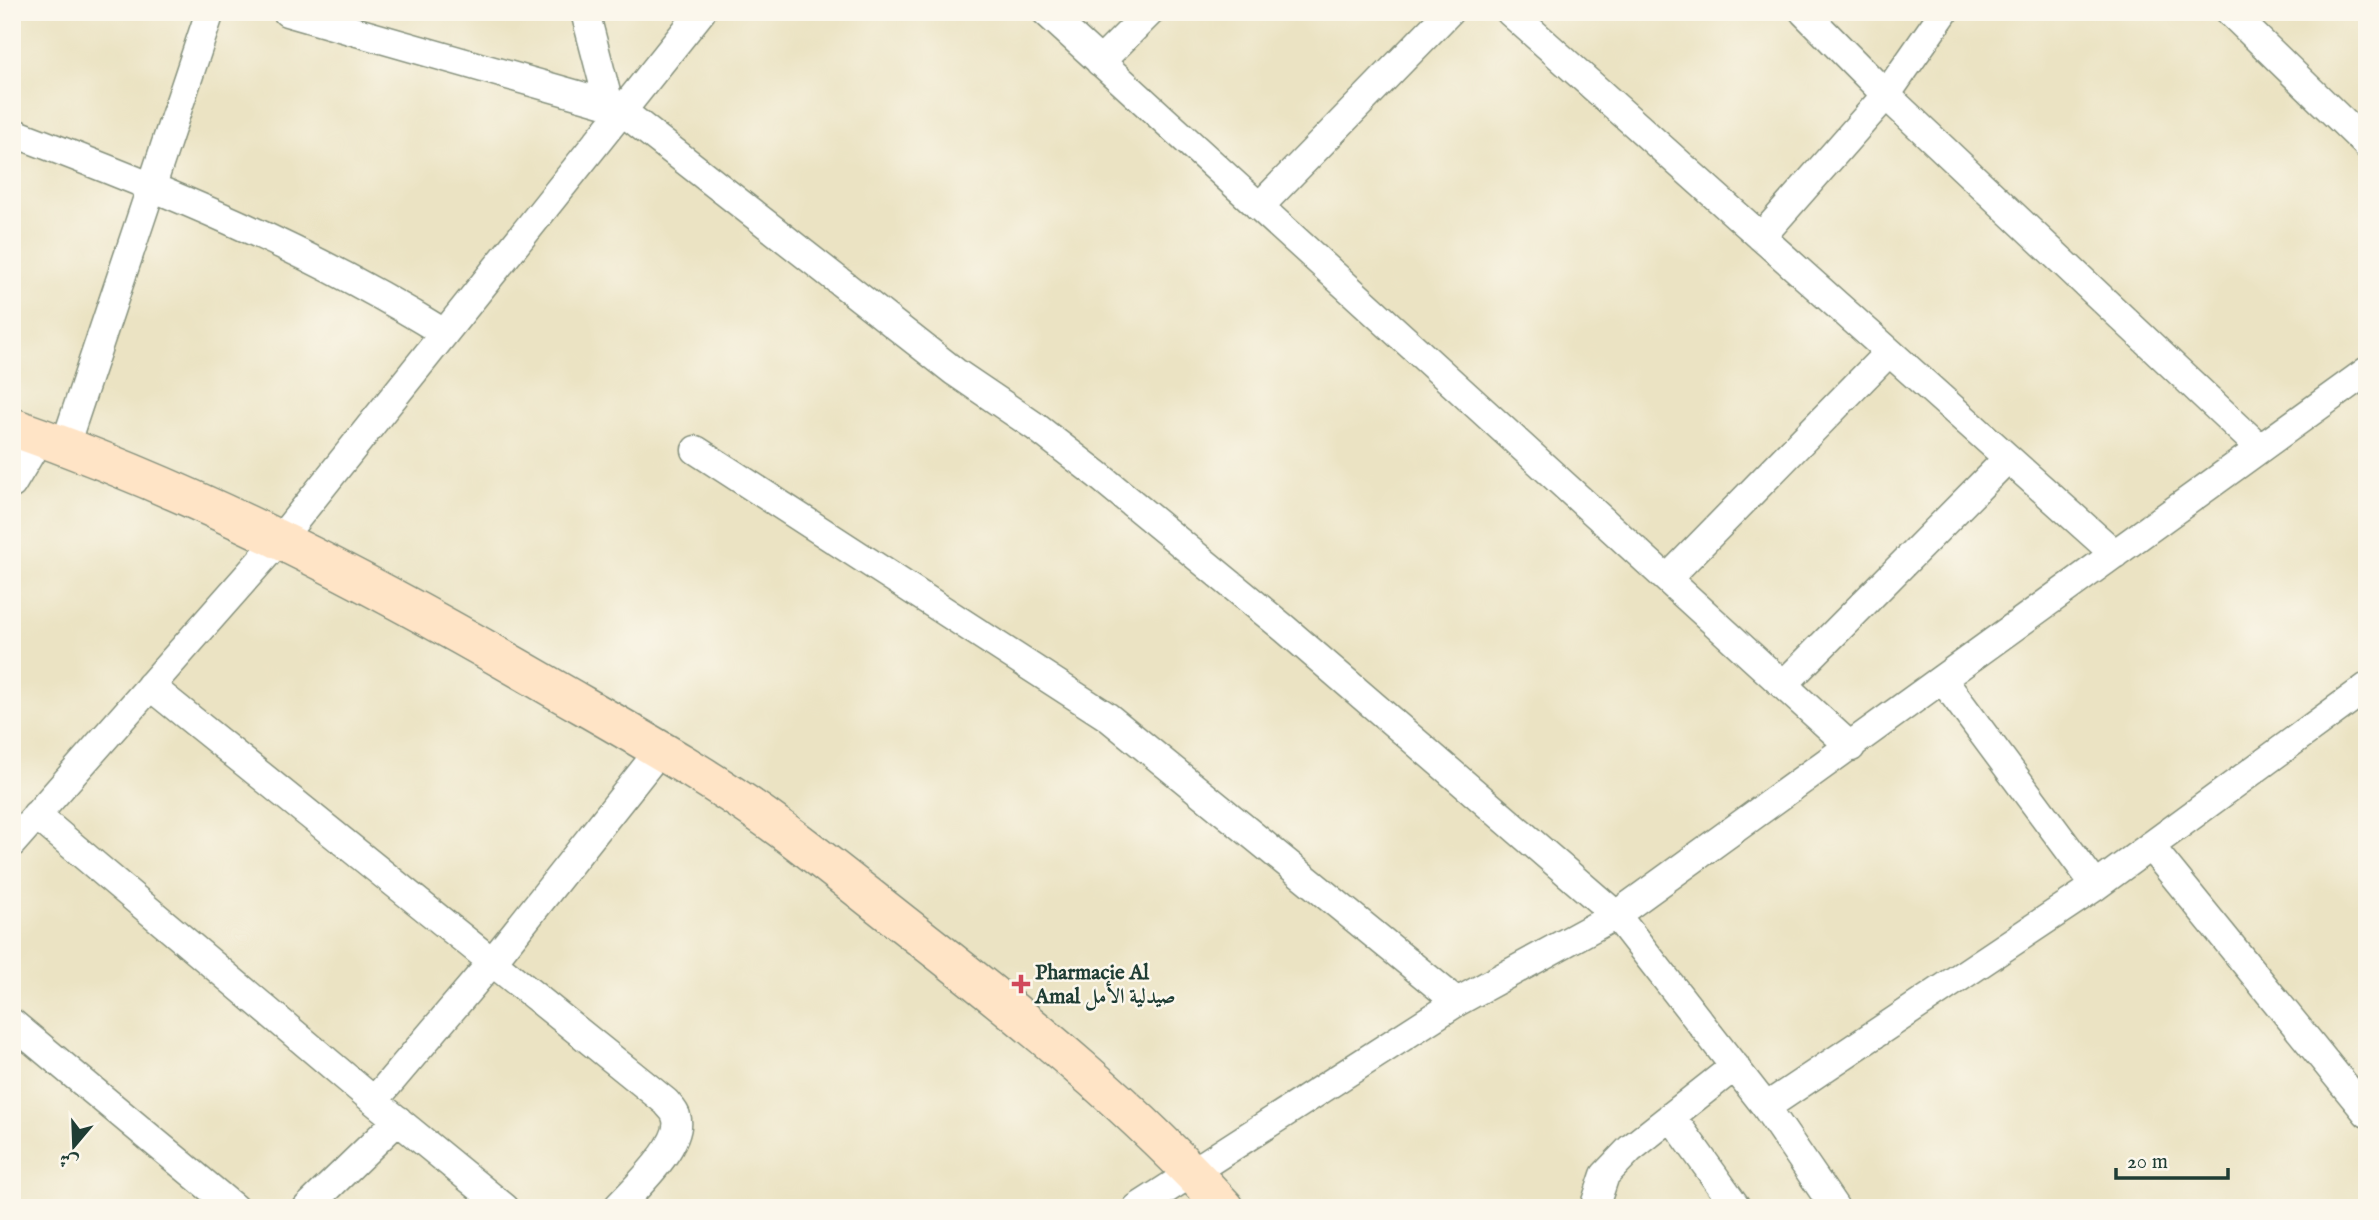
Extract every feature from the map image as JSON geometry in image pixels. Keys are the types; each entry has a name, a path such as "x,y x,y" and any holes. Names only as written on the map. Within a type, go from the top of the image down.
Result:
{"street":[{"path":"12,484 39,436 152,185 210,12"},
{"path":"287,12 615,108 955,372 1036,427 1285,629 1616,915 1766,1107 1835,1208"},
{"path":"585,12 615,108"},
{"path":"12,843 281,538 444,333 615,108 701,12"},
{"path":"1046,12 1851,747"},
{"path":"1100,62 1150,12"},
{"path":"1259,207 1449,12"},
{"path":"1510,12 2115,554"},
{"path":"1804,12 1886,95 2260,448"},
{"path":"1761,237 1886,95 1944,12"},
{"path":"2230,12 2362,128"},
{"path":"12,132 152,185 295,248 382,295 444,333"},
{"path":"1667,579 1889,352"},
{"path":"1137,1208 1457,1002 1616,915 2367,371"},
{"path":"39,436 281,538 407,605 660,750 779,827 1033,1026 1193,1172 1225,1208"},
{"path":"696,450 1108,716 1457,1002"},
{"path":"1783,685 2008,458"},
{"path":"1943,680 2096,886"},
{"path":"150,686 666,1102 676,1116 677,1130 670,1148 617,1208"},
{"path":"1766,1107 2096,886 2367,687"},
{"path":"374,1101 492,962 660,750"},
{"path":"36,815 374,1101 505,1208"},
{"path":"2150,846 2367,1113"},
{"path":"12,1024 234,1208"},
{"path":"1594,1208 1605,1175 1630,1149 1735,1066"},
{"path":"1671,1116 1737,1208"},
{"path":"307,1208 398,1120"}],"place":[{"name":"Pharmacie Al Amal صيدلية الأمل","path":"1021,984"}]}
